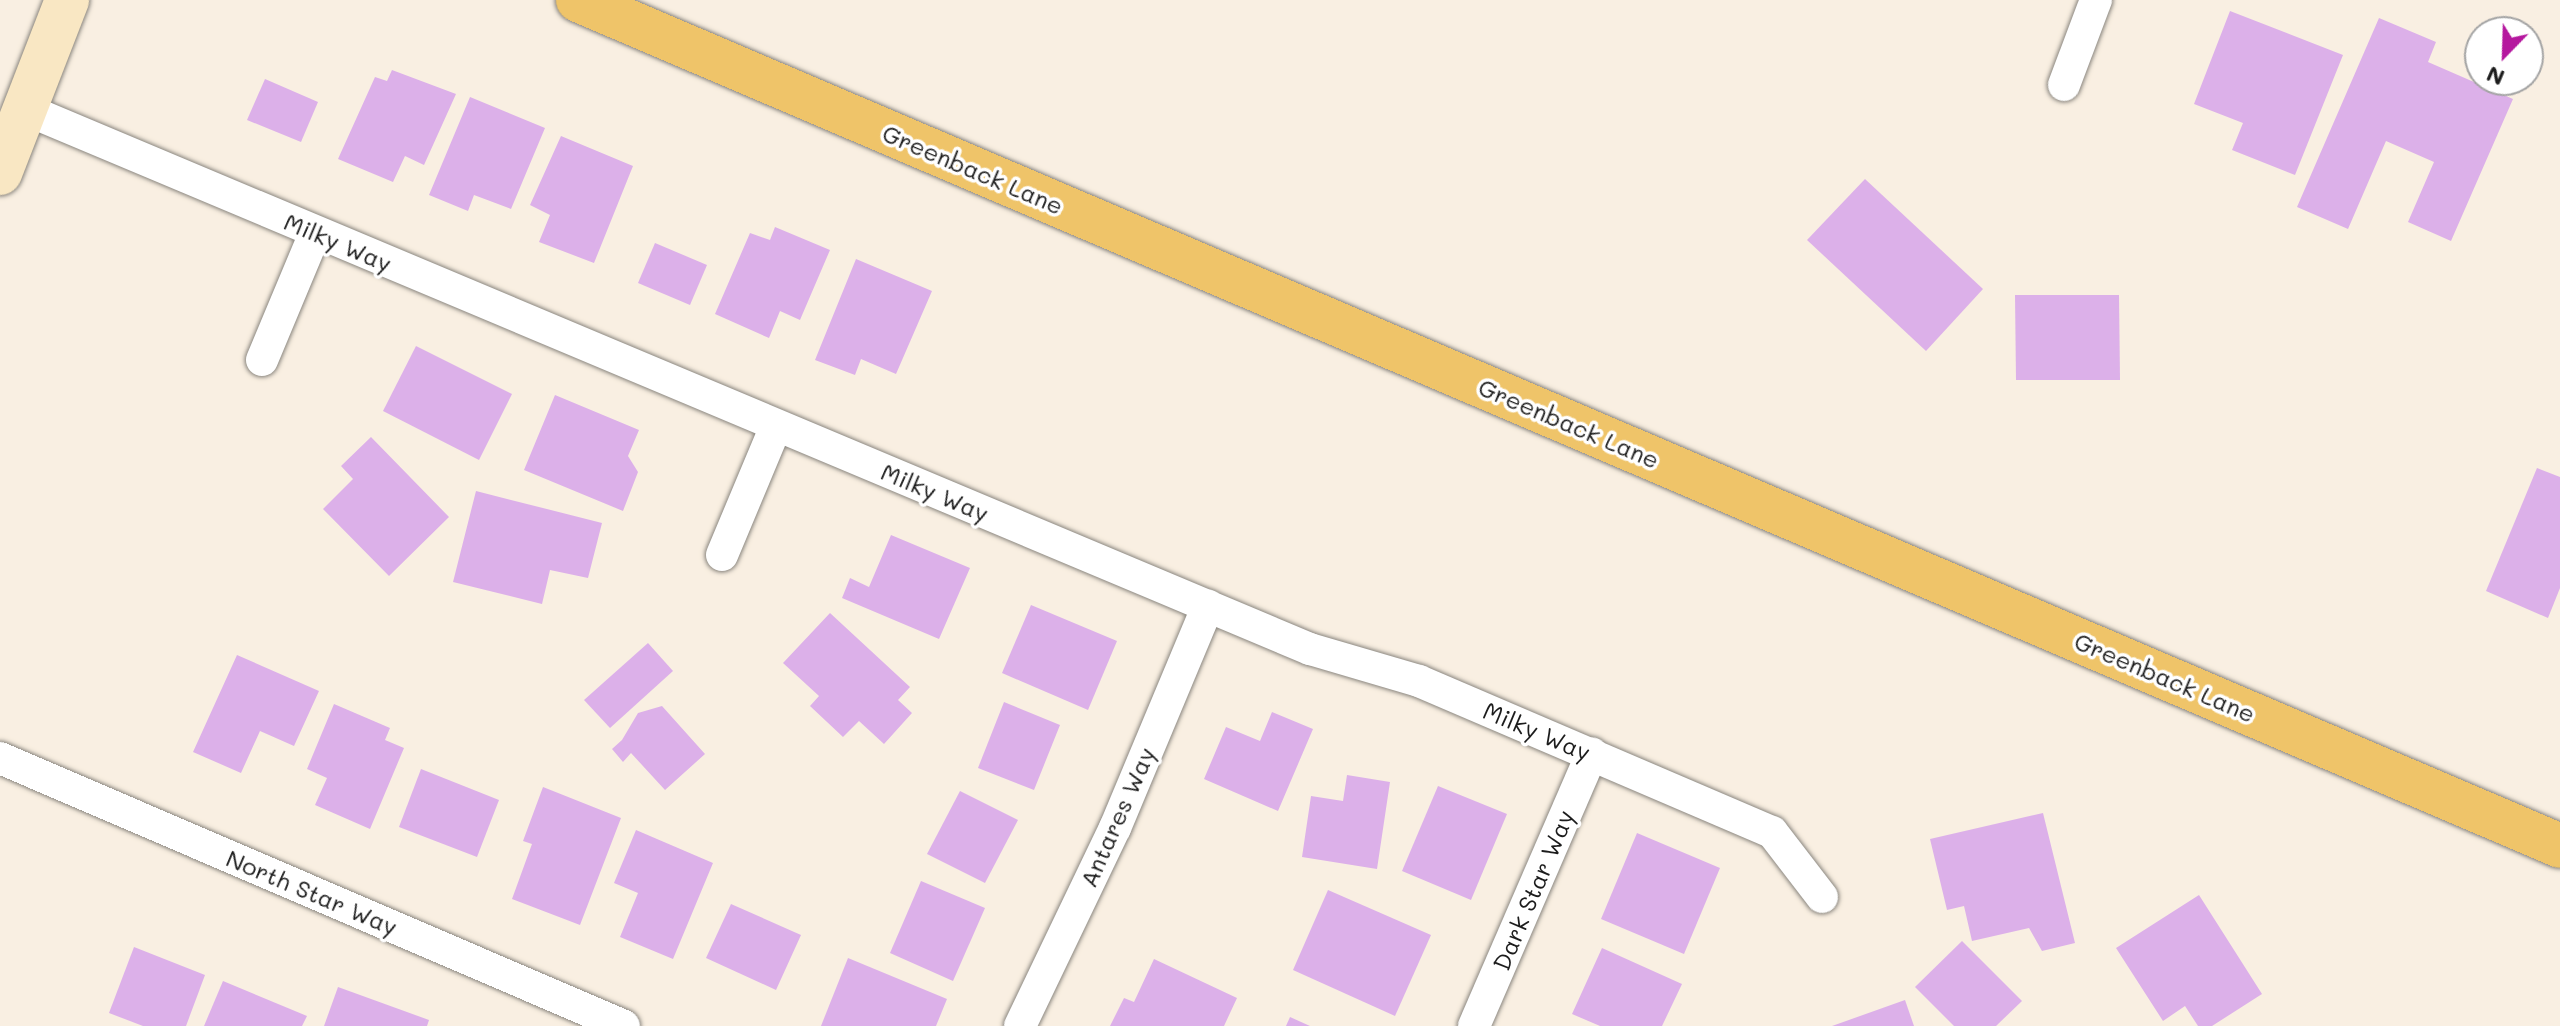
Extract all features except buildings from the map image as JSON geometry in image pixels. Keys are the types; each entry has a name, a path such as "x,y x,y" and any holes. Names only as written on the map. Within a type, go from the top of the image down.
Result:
{"main road":[{"path":"0,173 27,110 67,0"},
{"name":"Greenback Lane","path":"578,0 2560,846"}],"street":[{"path":"2064,85 2096,0"},
{"name":"Milky Way","path":"27,110 1310,649 1419,681 1592,753 1772,832 1822,897"},
{"path":"262,360 315,233"},
{"path":"722,555 776,426"},
{"name":"Antares Way","path":"1020,1026 1115,828 1208,606"},
{"name":"Dark Star Way","path":"1474,1026 1592,753"},
{"name":"North Star Way","path":"0,758 624,1026"}]}
